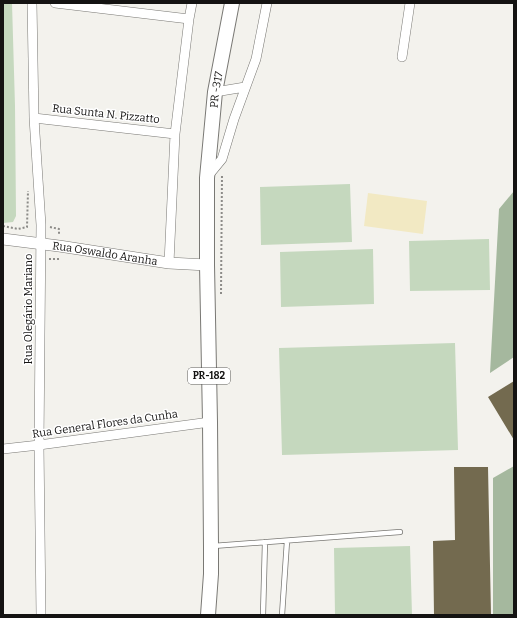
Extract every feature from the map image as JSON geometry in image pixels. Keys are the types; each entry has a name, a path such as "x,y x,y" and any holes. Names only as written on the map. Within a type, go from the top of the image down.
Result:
{"main road":[{"name":"PR -317","path":"207,178 215,92 232,3"},
{"name":"PR-182","path":"207,178 211,546 211,574 208,615"},
{"name":"PR-182","path":"211,574 216,615"}],"street":[{"name":"Rua Olegário Mariano","path":"32,3 34,118 41,225 39,445 41,615"},
{"path":"55,3 189,19"},
{"path":"169,264 175,134 192,3"},
{"path":"207,178 222,159 245,87 256,59 267,3"},
{"path":"402,57 410,3"},
{"path":"215,92 245,87"},
{"name":"Rua Sunta N. Pizzatto","path":"34,118 175,134"},
{"name":"Rua Oswaldo Aranha","path":"3,239 169,264 207,265"},
{"name":"Rua General Flores da Cunha","path":"3,449 210,422"}],"lane":[{"path":"211,546 400,532"},
{"path":"282,615 287,541"},
{"path":"263,615 265,542"}],"path":[{"path":"3,226 18,229 27,227 28,184"}],"green space":[{"path":"3,3 12,3 16,216 13,222 3,223"},
{"path":"350,184 352,242 261,245 260,187"},
{"path":"514,191 514,357 490,373 499,209"},
{"path":"489,239 490,290 410,291 409,241"},
{"path":"373,249 374,304 281,307 280,252"},
{"path":"455,343 458,450 282,455 279,348"},
{"path":"514,466 514,615 493,615 493,478"},
{"path":"410,546 412,615 335,615 334,548"}],"sand":[{"path":"368,193 427,201 423,234 364,226"}],"building":[{"path":"514,381 514,440 488,397"},
{"path":"454,467 488,467 491,615 434,615 433,541 455,540"}]}
